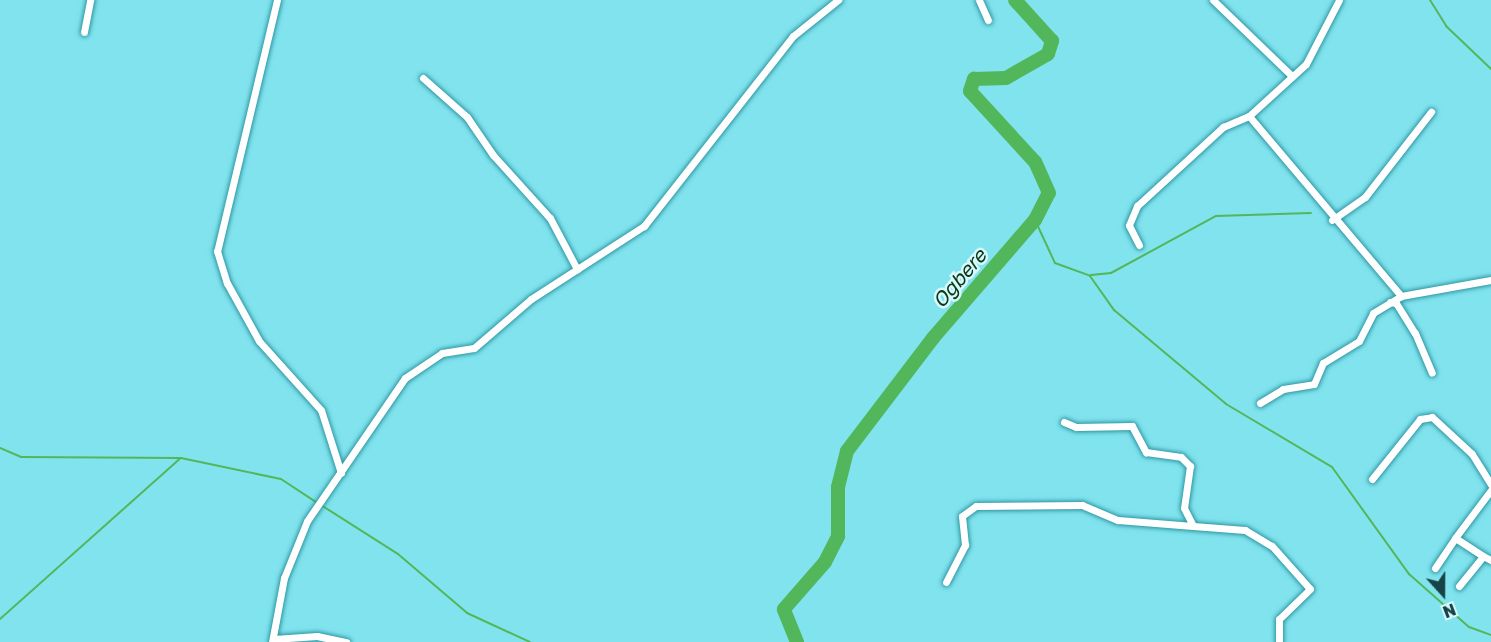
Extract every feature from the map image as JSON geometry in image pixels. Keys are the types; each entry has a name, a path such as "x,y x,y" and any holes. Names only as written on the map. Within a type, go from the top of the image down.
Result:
{"street":[{"path":"84,32 90,0"},
{"path":"278,0 217,251 227,283 259,341 321,410 341,473"},
{"path":"346,642 317,636 273,640 296,546 341,473 405,378 442,353 474,348 577,269 644,226 793,36 838,0"},
{"path":"979,0 988,20"},
{"path":"1212,0 1292,76"},
{"path":"1139,245 1129,225 1137,206 1223,127 1249,116 1292,76 1315,51 1339,0"},
{"path":"423,78 467,117 493,155 550,218 577,269"},
{"path":"1332,220 1365,198 1431,112"},
{"path":"1249,116 1332,220 1401,296"},
{"path":"1260,403 1283,389 1314,384 1323,363 1359,341 1360,331 1387,302 1401,296 1491,280"},
{"path":"1387,302 1396,303 1415,333 1432,373"},
{"path":"1372,478 1420,419 1432,417 1472,454 1491,485"},
{"path":"1064,422 1084,428 1132,426 1146,452 1186,460 1192,472 1184,514 1192,526"},
{"path":"1435,568 1491,490"},
{"path":"946,582 965,545 962,516 976,506 1082,505 1118,520 1192,526 1256,535 1308,585 1308,593 1279,619 1279,642"},
{"path":"1455,538 1491,560"},
{"path":"1459,586 1483,556"}],"waterway":[{"name":"Ogbere","path":"797,642 784,609 825,562 838,536 838,487 847,451 933,338 1035,220 1049,193 1035,162 970,91 974,79 1006,78 1048,54 1052,41 1015,0"},
{"path":"1430,0 1446,26 1491,69"},
{"path":"1091,275 1111,273 1216,216 1311,213"},
{"path":"1035,220 1055,263 1090,276 1114,310 1226,404 1332,467 1409,574 1469,627 1491,635"},
{"path":"0,448 21,457 181,458 281,479 316,502"},
{"path":"0,619 181,458"},
{"path":"321,505 398,554 467,613 530,642"}]}
